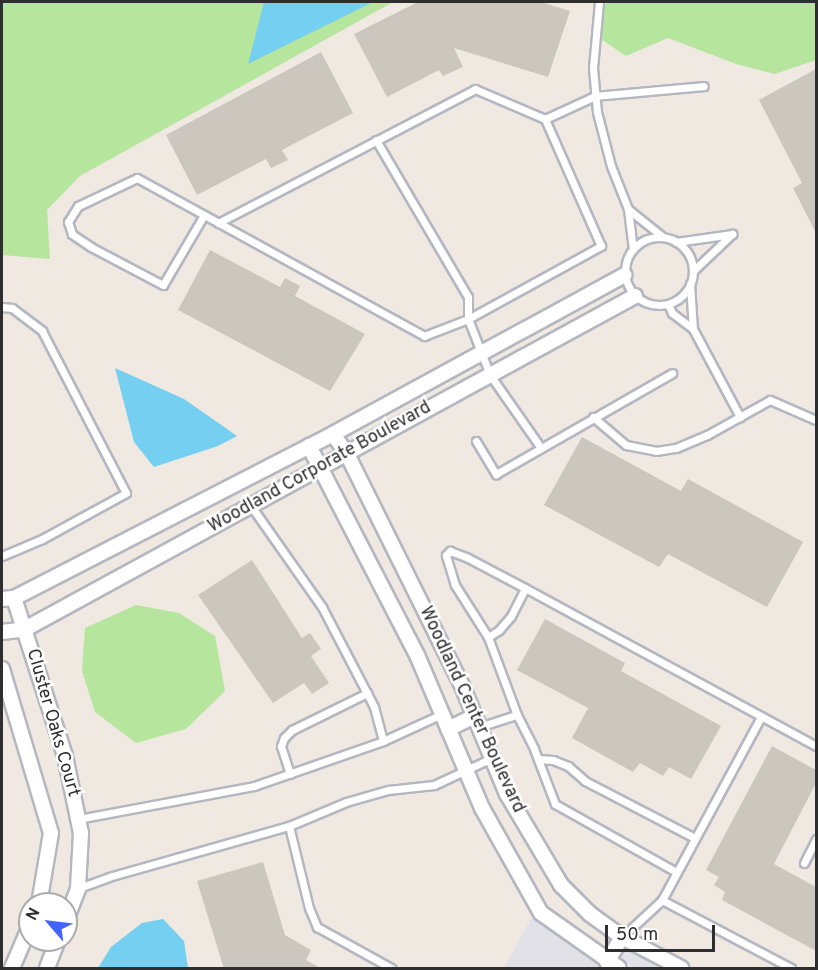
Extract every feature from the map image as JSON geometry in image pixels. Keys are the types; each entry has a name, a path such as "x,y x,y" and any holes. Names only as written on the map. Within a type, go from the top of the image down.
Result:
{"street":[{"name":"Woodland Corporate Boulevard","path":"8,599 333,434 625,274"},
{"name":"Woodland Corporate Boulevard","path":"2,632 26,629 636,296"},
{"name":"Woodland Center Boulevard","path":"333,434 347,454 477,722 507,794 561,885 590,914 622,937 681,969"},
{"name":"Woodland Center Boulevard","path":"309,446 322,467 417,655 482,808 542,913 608,966"},
{"name":"Cluster Oaks Court","path":"8,599 26,629 65,756 81,832 76,892"},
{"name":"Cluster Oaks Court","path":"2,669 51,833 41,892"},
{"path":"448,729 477,722"},
{"path":"608,966 622,937"},
{"path":"12,969 19,952"},
{"path":"47,969 53,952"}],"lane":[{"path":"599,2 593,68 596,96 611,166 628,209 633,248 625,265 625,274 636,296 645,303 668,304 677,300 690,284"},
{"path":"545,119 596,96 704,86"},
{"path":"204,215 163,285 91,247 72,234 68,222 78,206 137,178 204,215 218,223 424,336 468,319 601,246 545,119 475,88 218,223"},
{"path":"376,140 468,297 468,319 490,375 541,448"},
{"path":"628,209 663,237 676,242 685,249 693,271 690,284 693,329 740,417"},
{"path":"676,242 732,234 693,271"},
{"path":"633,248 652,238 663,237"},
{"path":"668,304 672,313 693,329"},
{"path":"2,307 12,308 42,330 126,493 42,539 2,556"},
{"path":"476,441 496,474 672,373"},
{"path":"593,417 626,445 656,451 676,448 770,400 816,420"},
{"path":"251,506 322,607 374,707 383,741"},
{"path":"676,872 555,804 538,759 517,715 488,637 455,585 446,555 450,551 525,588 816,746"},
{"path":"488,637 499,630 511,616 525,588"},
{"path":"290,774 281,746 284,738 292,730 367,693"},
{"path":"78,819 254,786 383,741 442,714"},
{"path":"477,722 517,715"},
{"path":"622,937 662,900 761,717"},
{"path":"78,888 112,876 289,826 346,802 388,790 434,785 492,759"},
{"path":"538,759 553,760 568,766 585,781 695,838"},
{"path":"289,826 309,908 317,927 391,969"},
{"path":"804,862 816,839"},
{"path":"662,900 791,969"}],"shaded area":[{"path":"533,915 537,919 603,968 504,968"},
{"path":"625,948 665,968 635,968 618,959"}],"green space":[{"path":"2,2 393,2 80,176 47,210 50,259 2,255"},
{"path":"596,2 816,2 816,60 775,74 736,64 668,38 626,56 595,35"},
{"path":"136,605 179,613 215,636 225,691 186,729 136,743 95,712 82,671 85,628"}],"water":[{"path":"264,2 373,2 248,64"},
{"path":"115,368 184,399 237,436 218,446 154,467 134,442"},
{"path":"163,919 184,941 188,968 98,968 111,947 142,923"}],"building":[{"path":"418,2 541,2 570,11 548,77 454,48 463,67 443,76 439,70 387,97 354,34"},
{"path":"321,52 353,113 282,150 288,160 271,168 266,159 197,195 166,135"},
{"path":"816,69 816,233 793,188 802,183 759,100"},
{"path":"210,250 280,287 285,278 300,286 295,296 365,334 330,391 178,310"},
{"path":"582,437 681,491 688,479 803,542 767,607 668,554 659,567 544,505"},
{"path":"252,560 302,638 310,633 321,649 311,656 329,683 312,694 304,683 273,703 198,595"},
{"path":"545,619 625,663 621,671 721,726 691,779 669,767 663,776 640,763 633,772 572,738 588,708 517,670"},
{"path":"772,746 816,770 816,783 774,864 816,887 816,951 722,900 725,892 714,885 719,877 706,870"},
{"path":"263,862 285,935 311,950 306,960 322,969 224,969 197,881"}]}
